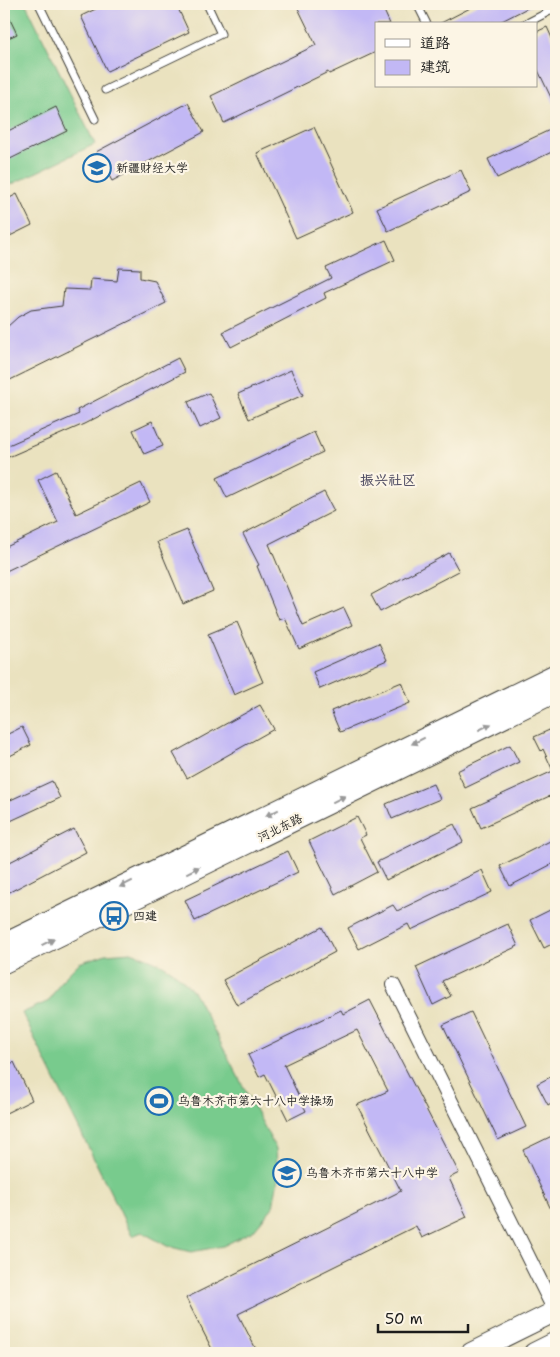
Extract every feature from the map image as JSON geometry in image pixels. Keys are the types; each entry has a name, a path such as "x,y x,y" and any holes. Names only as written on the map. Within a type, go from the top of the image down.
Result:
{"main road":[{"path":"4,944 556,674"},
{"name":"河北东路","path":"4,963 556,692"},
{"path":"471,1353 556,1311"},
{"path":"534,1353 556,1342"}],"street":[{"path":"393,985 556,1311"}],"lane":[{"path":"39,4 95,119"},
{"path":"105,90 221,34 207,4"},
{"path":"417,4 426,22"},
{"path":"529,22 556,8"}],"green space":[{"path":"4,4 26,4 95,144 4,188"},
{"path":"131,952 167,967 195,994 276,1149 278,1179 273,1207 253,1231 223,1246 191,1252 167,1246 142,1232 132,1236 22,1013 49,1001 61,981 79,963 106,954"}],"building":[{"path":"106,4 176,4 189,32 107,71 81,16"},
{"path":"296,4 381,4 389,22 375,22 375,52 329,74 328,72 224,123 211,96 316,45"},
{"path":"478,4 535,4 500,22 443,22"},
{"path":"4,7 17,34 4,40"},
{"path":"547,27 556,47 556,108 538,70 538,31"},
{"path":"188,103 204,132 112,181 96,152"},
{"path":"56,107 67,131 4,162 4,133"},
{"path":"314,127 353,212 296,238 257,153"},
{"path":"556,127 556,150 497,178 488,159"},
{"path":"461,170 471,192 388,231 377,208"},
{"path":"17,194 32,225 4,239 4,201"},
{"path":"386,240 395,260 324,293 326,298 231,347 223,332 331,278 326,268"},
{"path":"119,268 140,269 140,278 155,281 166,303 4,383 4,331 7,327 18,317 31,310 62,306 64,289 90,290 91,279 117,281"},
{"path":"178,358 185,372 84,424 4,459 4,447 79,414 77,410"},
{"path":"291,370 303,395 249,419 238,394"},
{"path":"209,393 221,418 200,428 188,402"},
{"path":"152,421 163,446 144,454 133,430"},
{"path":"314,432 323,452 227,498 217,478"},
{"path":"56,471 76,514 141,483 150,502 4,572 4,548 58,522 38,480"},
{"path":"324,492 334,511 269,544 303,626 344,608 352,625 299,649 285,618 279,620 257,566 259,565 243,534"},
{"path":"187,530 213,591 183,604 157,542"},
{"path":"449,553 459,571 380,612 371,595"},
{"path":"237,622 263,682 234,695 208,634"},
{"path":"379,643 387,660 320,689 313,672"},
{"path":"402,682 410,703 340,732 331,711"},
{"path":"260,705 274,729 187,778 173,753"},
{"path":"22,727 31,745 4,759 4,736"},
{"path":"556,727 556,793 481,828 472,808 553,771 543,749 541,751 534,737"},
{"path":"510,745 519,762 465,788 457,771"},
{"path":"52,781 60,798 4,824 4,803"},
{"path":"433,784 440,799 392,819 386,804"},
{"path":"357,817 366,835 360,838 377,872 335,894 309,841"},
{"path":"454,824 463,842 386,880 377,862"},
{"path":"74,829 86,852 4,895 4,865"},
{"path":"556,838 556,862 510,886 500,866"},
{"path":"288,851 298,872 195,921 185,900"},
{"path":"482,870 492,892 411,930 408,924 359,949 348,928 393,905 397,911"},
{"path":"556,907 556,942 544,948 530,920"},
{"path":"508,924 518,946 442,981 451,996 433,1005 416,967"},
{"path":"322,927 335,952 237,1005 223,980"},
{"path":"370,1000 459,1173 449,1178 467,1217 422,1238 416,1226 238,1314 258,1353 214,1353 186,1298 401,1191 357,1105 388,1091 357,1030 284,1065 306,1111 288,1120 265,1074 259,1077 248,1055 341,1010 343,1014"},
{"path":"471,1012 526,1127 498,1140 443,1025"},
{"path":"14,1062 32,1100 4,1114 4,1067"},
{"path":"556,1074 556,1100 548,1105 537,1084"},
{"path":"556,1134 556,1220 523,1150"}],"place":[{"name":"新疆财经大学","path":"97,168"},
{"name":"四建","path":"114,916"},
{"name":"乌鲁木齐市第六十八中学操场","path":"159,1101"},
{"name":"乌鲁木齐市第六十八中学","path":"287,1173"}],"district":[{"name":"振兴社区","path":"388,480"}]}
